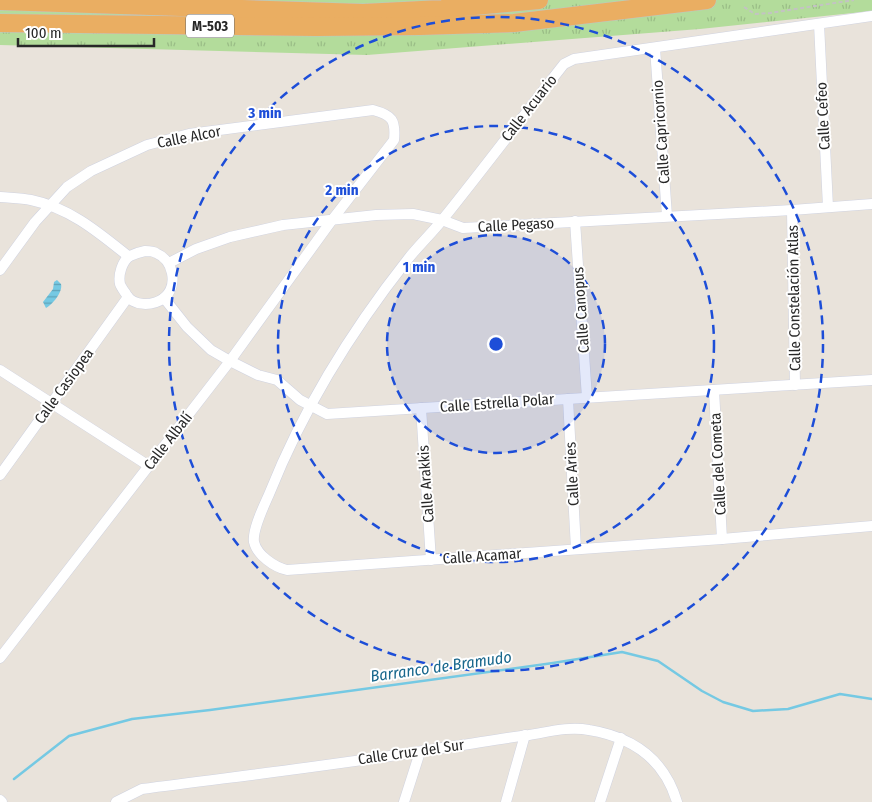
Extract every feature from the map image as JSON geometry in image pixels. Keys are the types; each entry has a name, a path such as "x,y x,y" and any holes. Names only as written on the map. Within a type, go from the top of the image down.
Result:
{"highway":[{"name":"M-503","path":"0,1 363,13 442,9 535,0"},
{"name":"M-503","path":"420,26 596,9 650,0"},
{"name":"M-503","path":"0,23 316,27 514,23 707,0"}],"street":[{"name":"Calle Acuario","path":"310,404 362,320 409,258 442,220 564,64 574,59 872,16"},
{"name":"Calle Cefeo","path":"819,24 828,207"},
{"name":"Calle Capricornio","path":"654,48 667,216"},
{"name":"Calle Alcor","path":"0,270 35,222 67,187 91,171 147,145 189,134 373,110 387,114 392,119 395,132 394,140 332,220"},
{"path":"0,197 30,199 66,212 88,224 128,256"},
{"name":"Calle Pegaso","path":"168,263 196,249 230,237 283,225 376,215 413,214 442,220 463,228 872,204"},
{"name":"Calle Constelación Atlas","path":"792,210 795,385"},
{"name":"Calle Albalí","path":"0,658 230,361 332,220"},
{"name":"Calle Canopus","path":"575,221 587,398"},
{"path":"144,251 156,253 168,263 173,275 171,288 164,298 148,304 137,303 128,297 120,283 121,268 128,256 144,251"},
{"name":"Calle Casiopea","path":"0,475 128,297"},
{"name":"Calle Estrella Polar","path":"164,298 187,328 211,350 258,375 277,380 300,400 327,414 872,380"},
{"path":"0,370 149,466"},
{"name":"Calle del Cometa","path":"714,390 722,539"},
{"name":"Calle Aries","path":"568,399 576,549"},
{"name":"Calle Acamar","path":"310,404 280,468 258,522 254,539 256,549 277,568 286,570 722,539 872,526"},
{"name":"Calle Arakkis","path":"421,408 431,560"},
{"name":"Calle Cruz del Sur","path":"116,802 142,789 420,752 557,730 587,729 621,738 637,746 658,765 672,788 677,802"},
{"path":"506,802 525,735"},
{"path":"600,802 621,738"},
{"path":"404,802 420,752"}],"path":[{"path":"744,7 755,14 854,0"}],"green space":[{"path":"0,0 872,0 872,11 700,29 367,55 0,45"}],"water":[{"path":"57,280 61,284 59,294 52,304 46,308 43,302"}],"waterway":[{"name":"Barranco de Bramudo","path":"14,779 69,736 132,719 210,710 622,652 658,661 702,691 723,702 753,711 788,709 840,694 872,699"}]}
